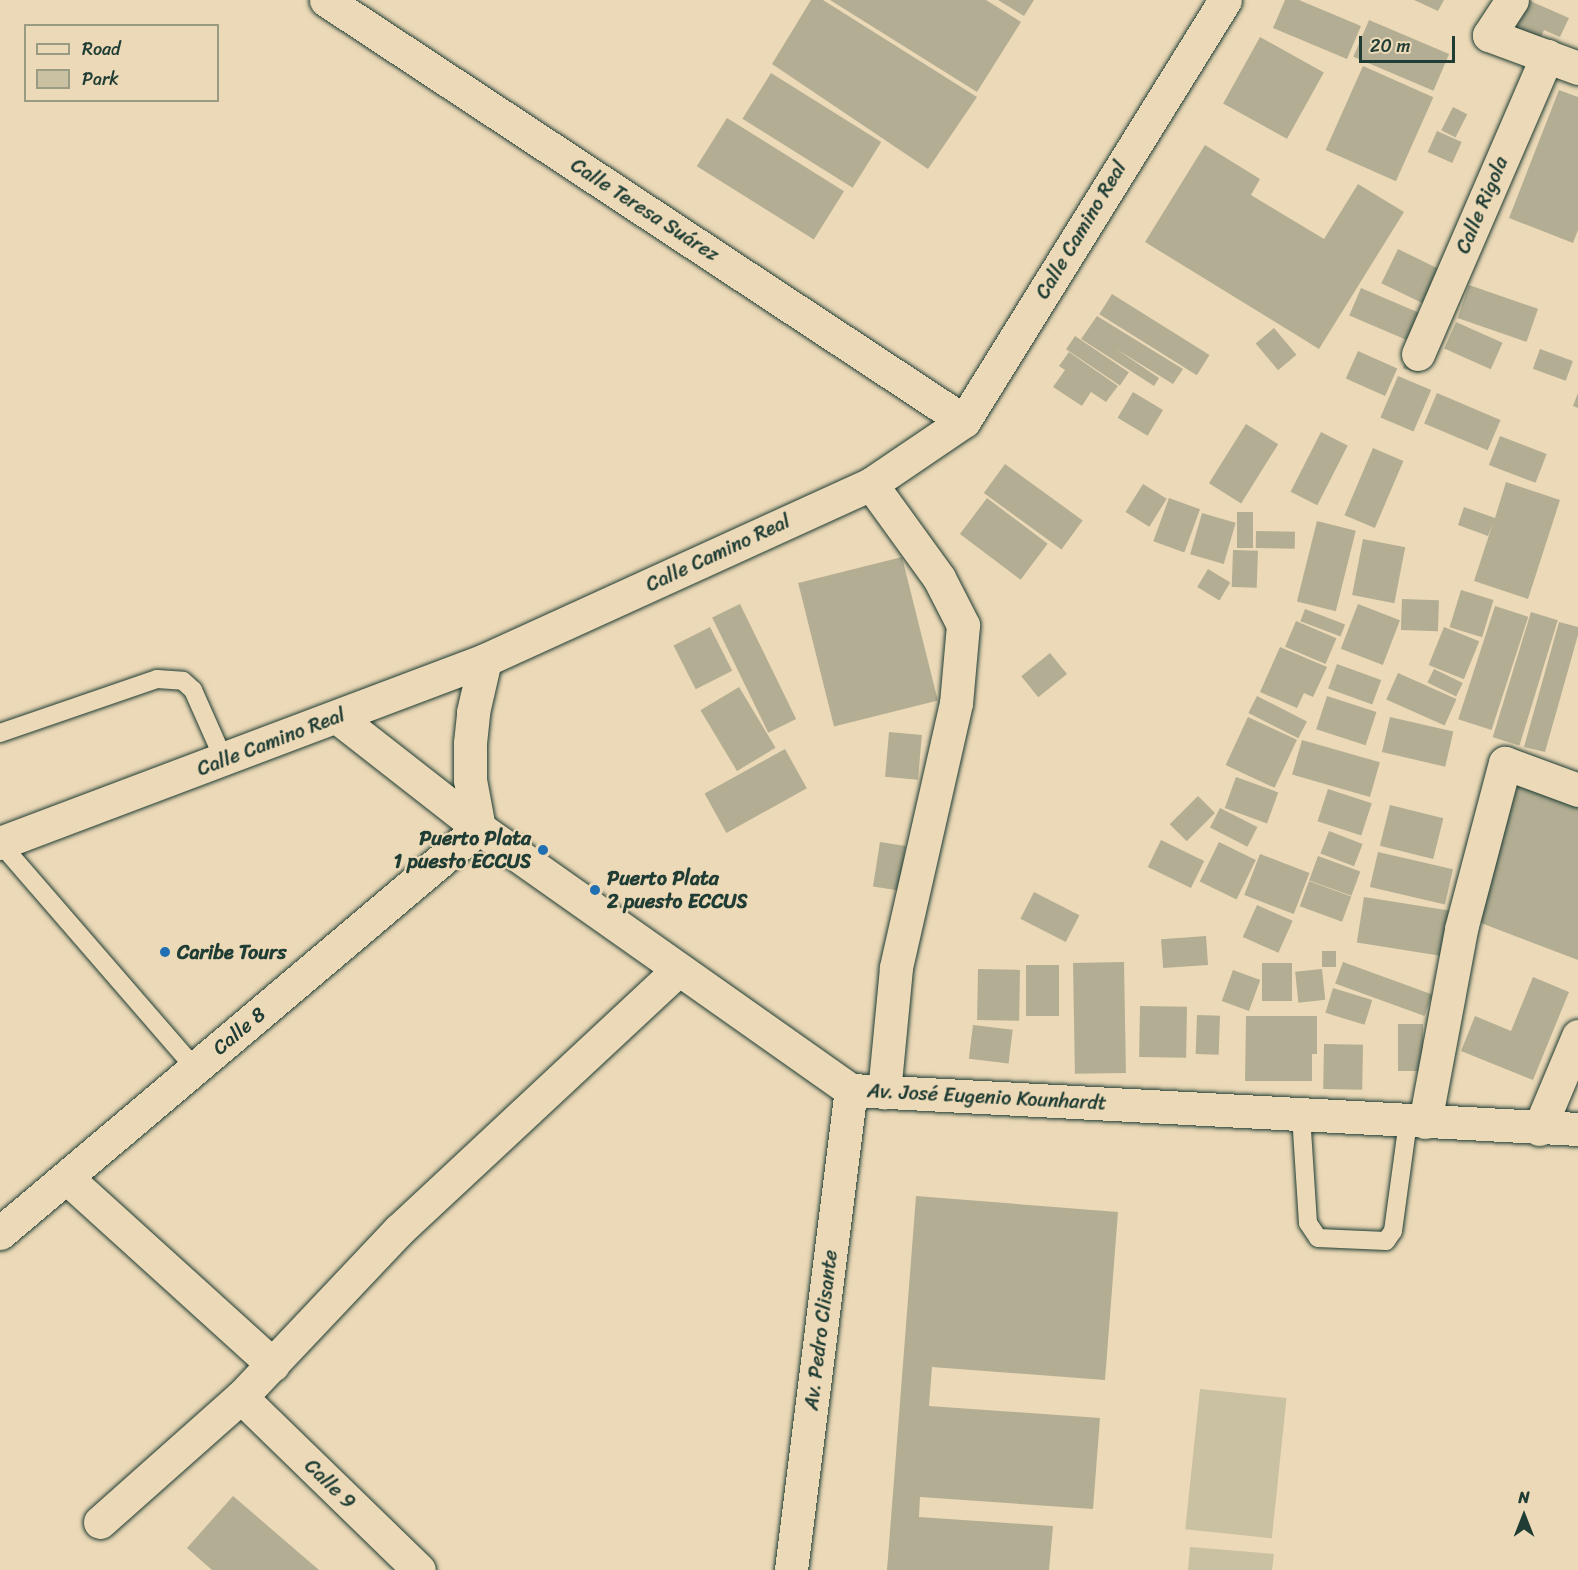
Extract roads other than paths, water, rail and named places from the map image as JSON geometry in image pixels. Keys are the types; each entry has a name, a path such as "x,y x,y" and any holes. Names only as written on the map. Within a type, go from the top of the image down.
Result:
{"street":[{"name":"Calle Camino Real","path":"0,843 485,660 870,484 964,421 1226,0"},
{"path":"1512,0 1489,34 1578,68"},
{"name":"Calle Teresa Suárez","path":"344,5 964,421"},
{"name":"Calle Rigola","path":"1418,354 1547,56"},
{"path":"870,484 939,578 963,625 956,703 896,968 884,1092"},
{"path":"479,828 470,780 470,743 473,712 485,660"},
{"name":"Av. José Eugenio Kounhardt","path":"337,717 479,828 677,971 850,1090 1539,1129 1578,1129"},
{"path":"1416,1122 1461,929 1505,764 1578,790"},
{"name":"Calle 8","path":"0,1233 479,828"},
{"path":"100,1522 241,1397 399,1230 677,971"},
{"path":"1539,1129 1578,1036"},
{"name":"Av. Pedro Clisante","path":"791,1570 850,1090"},
{"path":"66,1178 273,1365"},
{"name":"Calle 9","path":"241,1397 419,1570"}],"lane":[{"path":"0,733 157,679 183,681 193,690 224,760"},
{"path":"0,843 195,1068"},
{"path":"1301,1115 1308,1223 1318,1238 1386,1241 1393,1231 1416,1122"}],"place":[{"name":"Puerto Plata 1 puesto ECCUS","path":"543,850"},
{"name":"Puerto Plata 2 puesto ECCUS","path":"595,890"},
{"name":"Caribe Tours","path":"165,952"}]}
